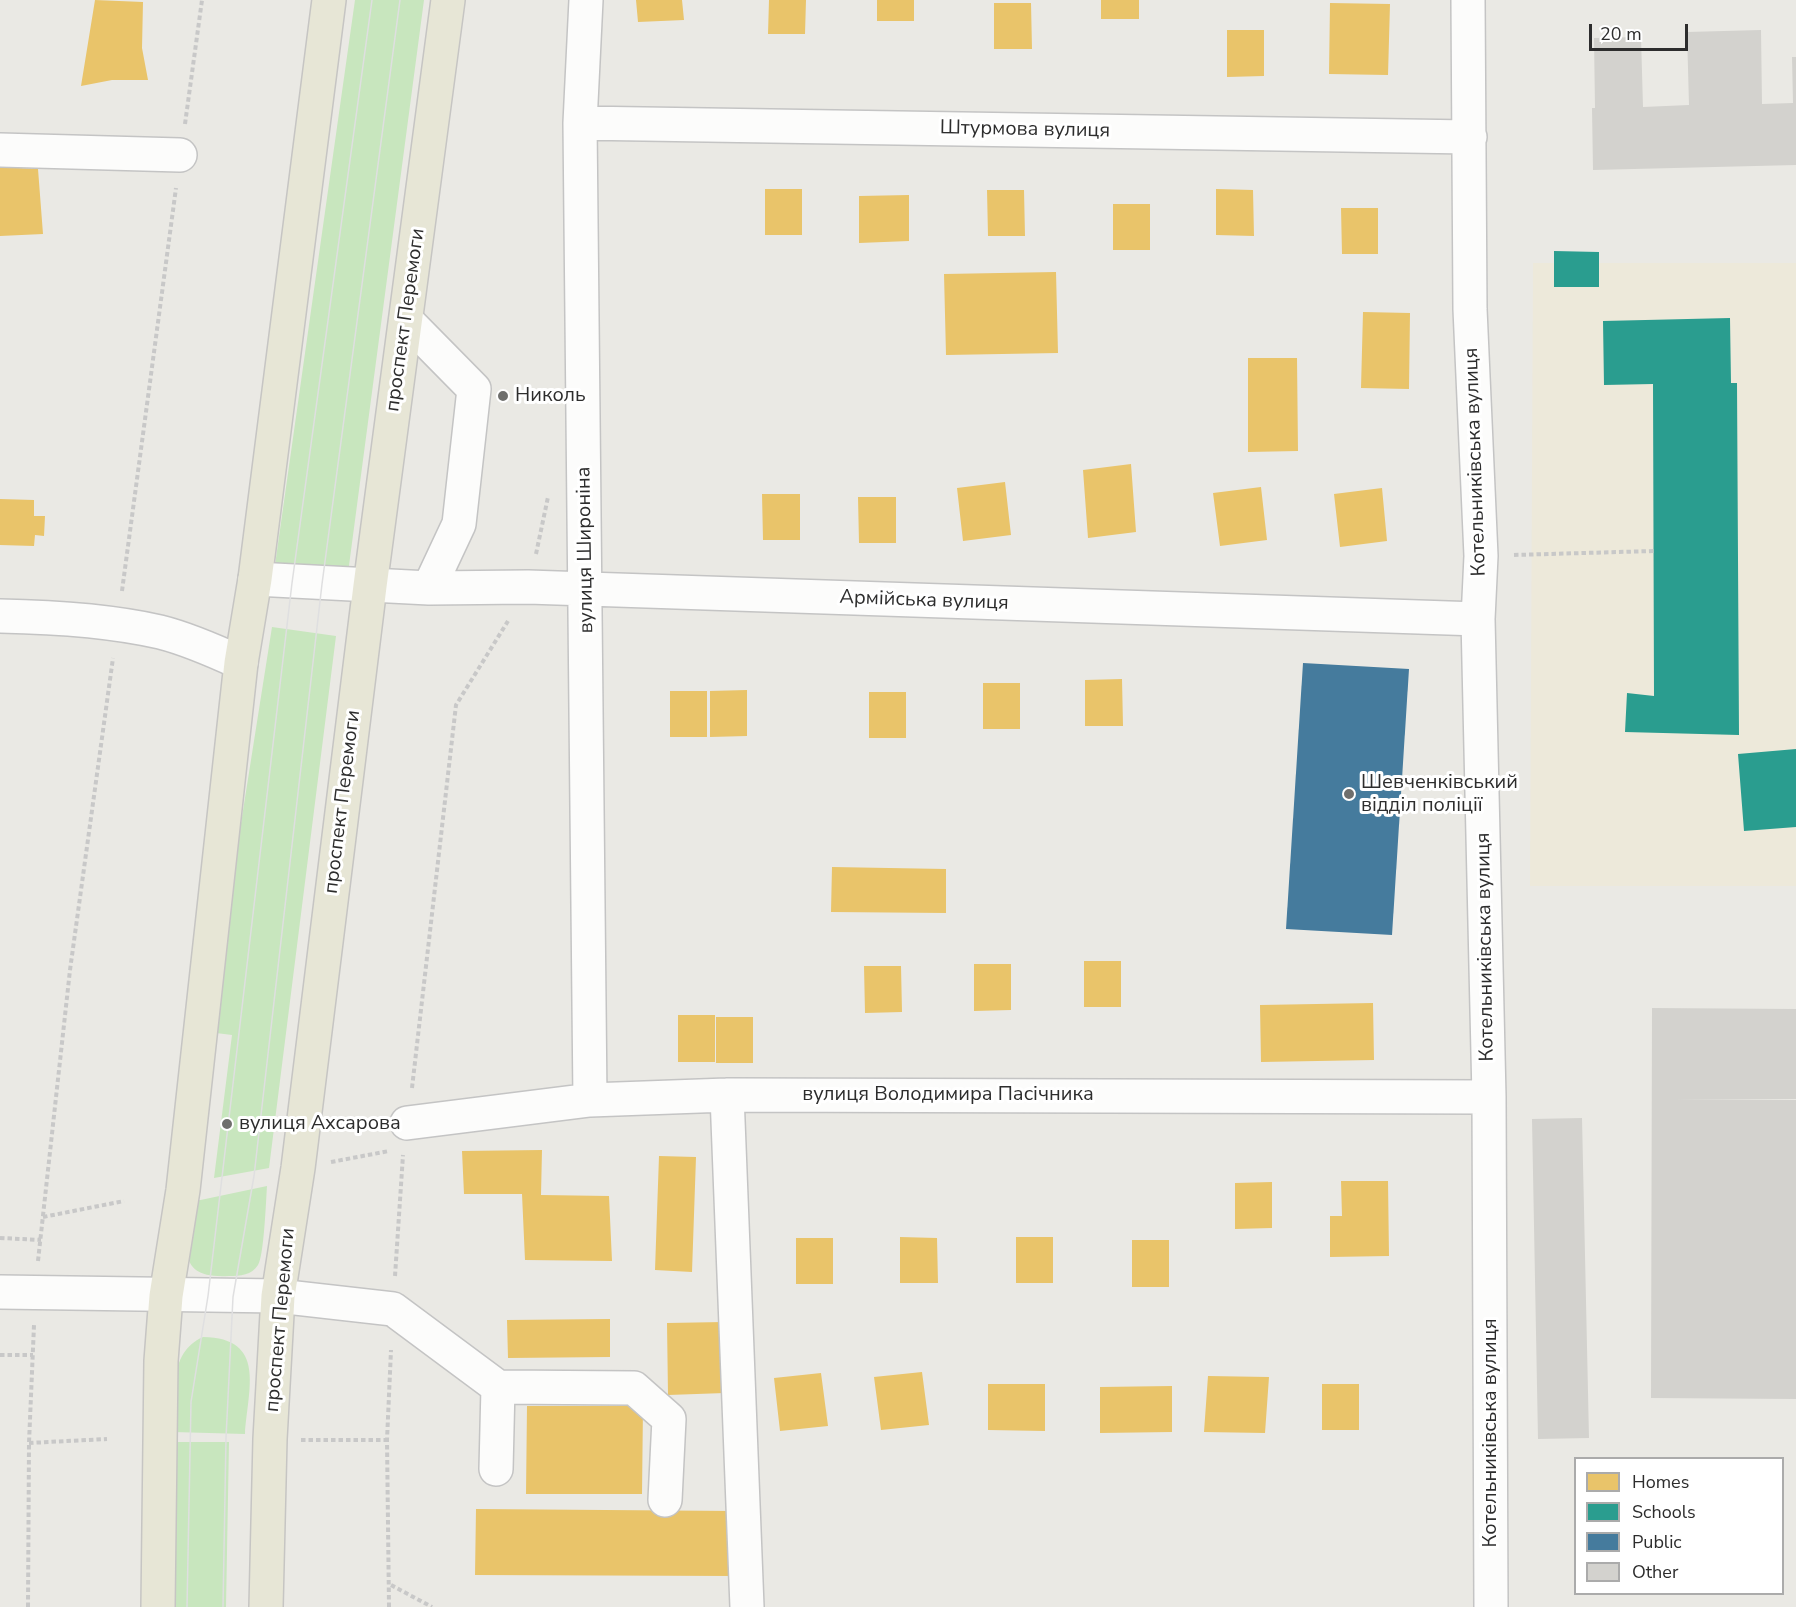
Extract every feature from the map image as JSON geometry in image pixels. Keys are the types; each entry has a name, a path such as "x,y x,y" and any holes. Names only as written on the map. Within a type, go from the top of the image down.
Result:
{"main road":[{"path":"158,1607 161,1361 166,1296 183,1190 241,663 255,579 329,0"},
{"name":"проспект Перемоги","path":"266,1607 270,1439 279,1296 298,1168 370,586 448,0"}],"street":[{"name":"вулиця Широніна","path":"586,0 580,123 587,589 590,1100"},
{"name":"Котельниківська вулиця","path":"1468,0 1470,309 1481,556 1478,619 1489,1097 1491,1607"},
{"name":"Штурмова вулиця","path":"580,123 1470,137"},
{"path":"0,150 180,155"},
{"path":"406,320 474,389 459,524 429,588"},
{"name":"Армійська вулиця","path":"255,579 429,588 528,587 1478,619"},
{"path":"0,616 118,625 160,633 198,644 241,663"},
{"path":"727,1095 747,1607"},
{"name":"вулиця Володимира Пасічника","path":"400,1137 590,1100 727,1095 1489,1097"},
{"path":"0,1292 279,1296 393,1309 498,1387 634,1388 669,1419 664,1500"},
{"path":"496,1469 498,1387"}],"path":[{"path":"1481,556 1654,550"},
{"path":"322,1163 400,1137"},
{"path":"43,1217 124,1201"},
{"path":"0,1238 41,1240"},
{"path":"28,1607 29,1443 35,1293"},
{"path":"0,1355 33,1355"},
{"path":"29,1443 107,1439"},
{"path":"298,1440 387,1440"},
{"path":"390,1584 432,1607"}],"shaded area":[{"path":"1533,263 1796,263 1796,886 1530,886"}],"green space":[{"path":"355,0 424,0 348,573 275,565"},
{"path":"272,627 336,636 269,1168 214,1178 232,1035 208,1032"},
{"path":"267,1186 262,1251 258,1265 252,1271 233,1276 199,1272 191,1265 188,1256 191,1202"},
{"path":"203,1337 223,1340 237,1346 245,1356 250,1384 245,1434 173,1432 174,1391 178,1365 191,1344"},
{"path":"169,1442 229,1442 226,1607 166,1607"}],"building: Homes":[{"path":"95,0 143,2 142,48 148,80 112,80 81,86"},
{"path":"636,0 682,0 684,20 638,22"},
{"path":"769,0 806,0 805,34 768,34"},
{"path":"877,0 914,0 914,21 877,21"},
{"path":"1101,0 1139,0 1139,19 1101,19"},
{"path":"994,3 1031,3 1032,49 994,49"},
{"path":"1330,3 1390,4 1388,75 1329,74"},
{"path":"1227,30 1264,30 1264,76 1227,77"},
{"path":"0,167 38,169 43,234 0,236"},
{"path":"765,189 802,189 802,235 765,235"},
{"path":"1216,189 1253,190 1254,236 1216,235"},
{"path":"987,190 1024,190 1025,236 988,236"},
{"path":"909,195 909,241 859,243 859,196"},
{"path":"1113,204 1150,204 1150,250 1113,250"},
{"path":"1341,208 1378,208 1378,254 1342,254"},
{"path":"1056,272 1058,353 946,355 944,274"},
{"path":"1363,312 1410,313 1409,389 1361,388"},
{"path":"1248,358 1297,358 1298,451 1248,452"},
{"path":"1131,464 1136,532 1088,538 1083,470"},
{"path":"1005,482 1011,535 963,541 957,488"},
{"path":"1261,487 1267,540 1220,546 1213,493"},
{"path":"1382,488 1387,541 1340,547 1334,494"},
{"path":"762,494 800,494 800,540 763,540"},
{"path":"858,497 896,497 896,543 859,543"},
{"path":"0,499 34,500 34,516 45,516 44,536 35,535 34,546 0,545"},
{"path":"1122,679 1123,726 1085,726 1085,680"},
{"path":"983,683 1020,683 1020,729 983,729"},
{"path":"747,690 747,736 710,737 710,691"},
{"path":"670,691 707,691 707,737 670,737"},
{"path":"869,692 906,692 906,738 869,738"},
{"path":"832,867 946,869 946,913 831,912"},
{"path":"1084,961 1121,961 1121,1007 1084,1007"},
{"path":"974,964 1011,964 1011,1010 974,1011"},
{"path":"864,966 901,966 902,1012 865,1013"},
{"path":"1373,1003 1374,1060 1261,1062 1260,1005"},
{"path":"678,1015 715,1015 715,1062 678,1062"},
{"path":"716,1017 753,1017 753,1063 716,1063"},
{"path":"542,1150 541,1195 609,1196 612,1261 525,1260 522,1194 464,1194 462,1151"},
{"path":"659,1156 696,1157 692,1272 655,1270"},
{"path":"1341,1181 1388,1181 1389,1256 1330,1257 1330,1216 1342,1216"},
{"path":"1272,1182 1272,1228 1235,1229 1235,1183"},
{"path":"900,1237 937,1238 938,1283 900,1283"},
{"path":"1016,1237 1053,1237 1053,1283 1016,1283"},
{"path":"796,1238 833,1238 833,1284 796,1284"},
{"path":"1132,1240 1169,1240 1169,1287 1132,1287"},
{"path":"610,1319 610,1357 508,1358 507,1320"},
{"path":"724,1322 725,1393 668,1395 667,1323"},
{"path":"922,1372 929,1425 881,1430 874,1377"},
{"path":"821,1373 828,1426 780,1431 774,1378"},
{"path":"1208,1376 1269,1377 1265,1433 1204,1432"},
{"path":"988,1384 1045,1384 1045,1431 988,1430"},
{"path":"1322,1384 1359,1384 1359,1430 1322,1430"},
{"path":"1172,1386 1172,1432 1100,1433 1100,1387"},
{"path":"527,1406 643,1406 642,1494 526,1494"},
{"path":"476,1509 735,1511 734,1576 475,1575"}],"building: Schools":[{"path":"1554,251 1599,252 1599,287 1554,287"},
{"path":"1730,318 1731,383 1737,383 1739,735 1625,732 1627,693 1654,696 1653,384 1604,385 1603,321"},
{"path":"1796,749 1796,827 1744,831 1738,754"}],"building: Public":[{"path":"1303,663 1409,669 1392,935 1286,929"}],"building: Other":[{"path":"1761,30 1762,104 1793,103 1792,57 1796,57 1796,165 1593,170 1594,38 1641,37 1643,107 1689,105 1687,32"},
{"path":"1652,1008 1796,1009 1796,1099 1675,1100 1796,1100 1796,1399 1651,1398"},
{"path":"1582,1118 1589,1438 1538,1439 1532,1119"}],"tram line":[{"path":"187,1607 191,1402 208,1296 292,583 372,0"},
{"path":"223,1607 226,1438 233,1297 254,1176 322,584 400,0"}],"place":[{"name":"Николь","path":"503,396"},
{"name":"Шевченківський відділ поліції","path":"1349,794"},
{"name":"вулиця Ахсарова","path":"227,1124"}]}
